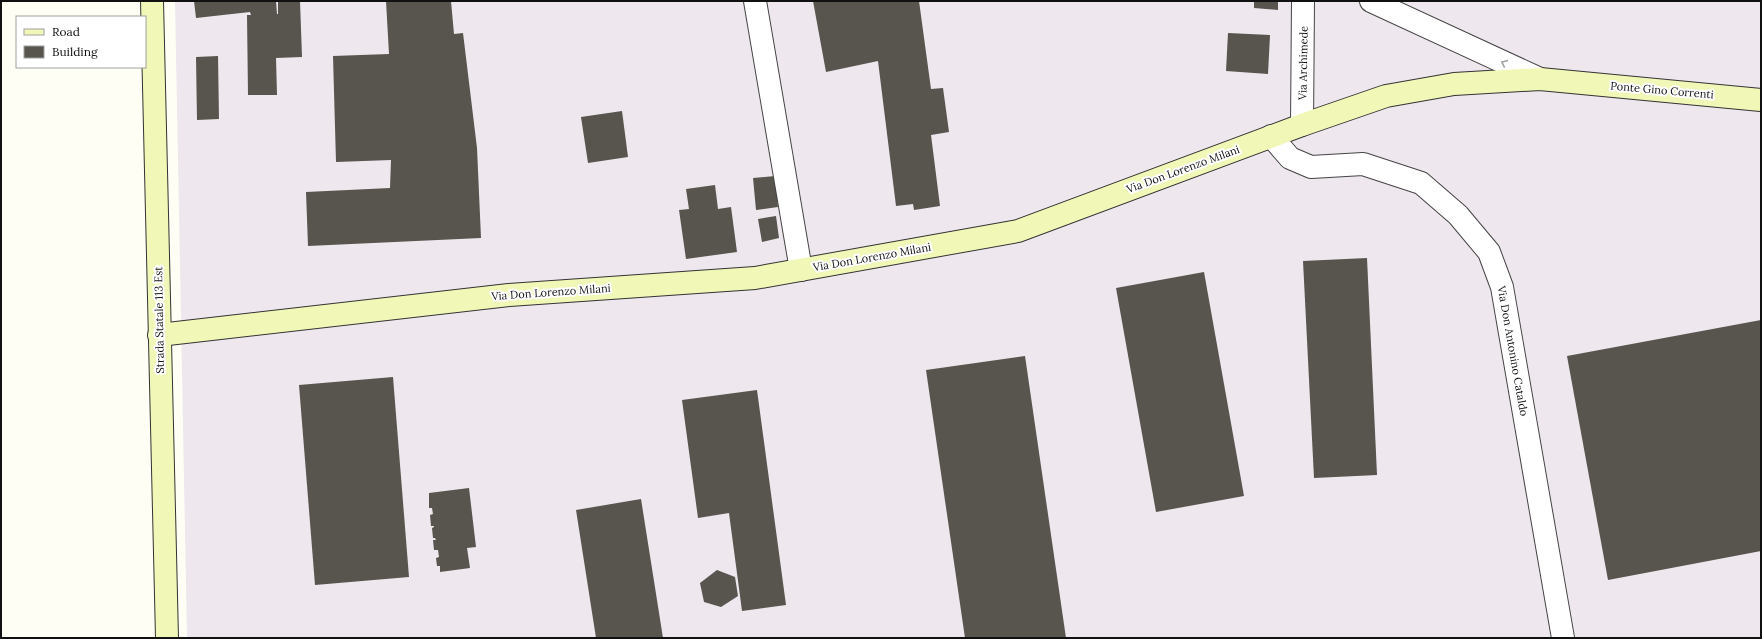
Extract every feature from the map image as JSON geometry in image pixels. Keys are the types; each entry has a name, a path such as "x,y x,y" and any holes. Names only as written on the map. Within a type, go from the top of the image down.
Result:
{"street":[{"name":"Strada Statale 113 Est","path":"152,1 167,638"},
{"path":"755,1 800,270"},
{"name":"Via Archimede","path":"1302,125 1303,1"},
{"path":"1371,1 1540,79"},
{"name":"Via Don Lorenzo Milani","path":"159,335 509,295 755,278 800,270 1018,230 1271,136 1386,96 1454,84 1540,79 1562,81"},
{"name":"Ponte Gino Correnti","path":"1562,81 1761,100"},
{"name":"Via Don Antonino Cataldo","path":"1271,136 1290,158 1311,167 1363,164 1421,183 1458,215 1489,252 1502,287 1563,638"}],"shaded area":[{"path":"175,1 1761,1 1761,638 187,638"}],"building":[{"path":"194,1 276,1 278,14 278,1 300,1 302,57 276,58 277,95 248,95 247,15 251,15 250,12 196,18"},
{"path":"386,1 451,1 454,34 463,33 477,148 481,238 308,246 306,192 390,188 391,160 336,162 333,56 389,54"},
{"path":"813,1 919,1 931,89 943,88 949,132 931,135 940,206 914,210 913,204 896,206 878,61 826,72"},
{"path":"1254,1 1278,1 1278,10 1254,8"},
{"path":"1228,33 1270,35 1268,74 1226,71"},
{"path":"218,56 219,119 197,120 196,57"},
{"path":"622,111 628,157 588,163 581,117"},
{"path":"775,176 778,207 756,210 753,178"},
{"path":"715,185 718,209 731,207 737,252 686,259 679,210 689,209 686,189"},
{"path":"776,216 779,238 762,242 758,219"},
{"path":"1367,258 1377,475 1314,478 1303,261"},
{"path":"1204,272 1244,496 1156,512 1116,288"},
{"path":"1761,320 1761,551 1608,580 1567,356"},
{"path":"1025,356 1066,638 965,638 926,370"},
{"path":"393,377 409,577 315,585 299,385"},
{"path":"757,390 786,605 742,611 729,513 698,518 682,400"},
{"path":"469,488 476,547 467,548 470,568 440,572 440,566 437,566 436,558 439,557 438,550 434,550 433,540 436,540 433,538 432,528 434,526 431,526 430,515 433,514 432,508 429,508 429,493"},
{"path":"641,499 663,638 596,638 576,510"},
{"path":"717,570 735,577 738,596 721,607 704,602 700,583"}]}
